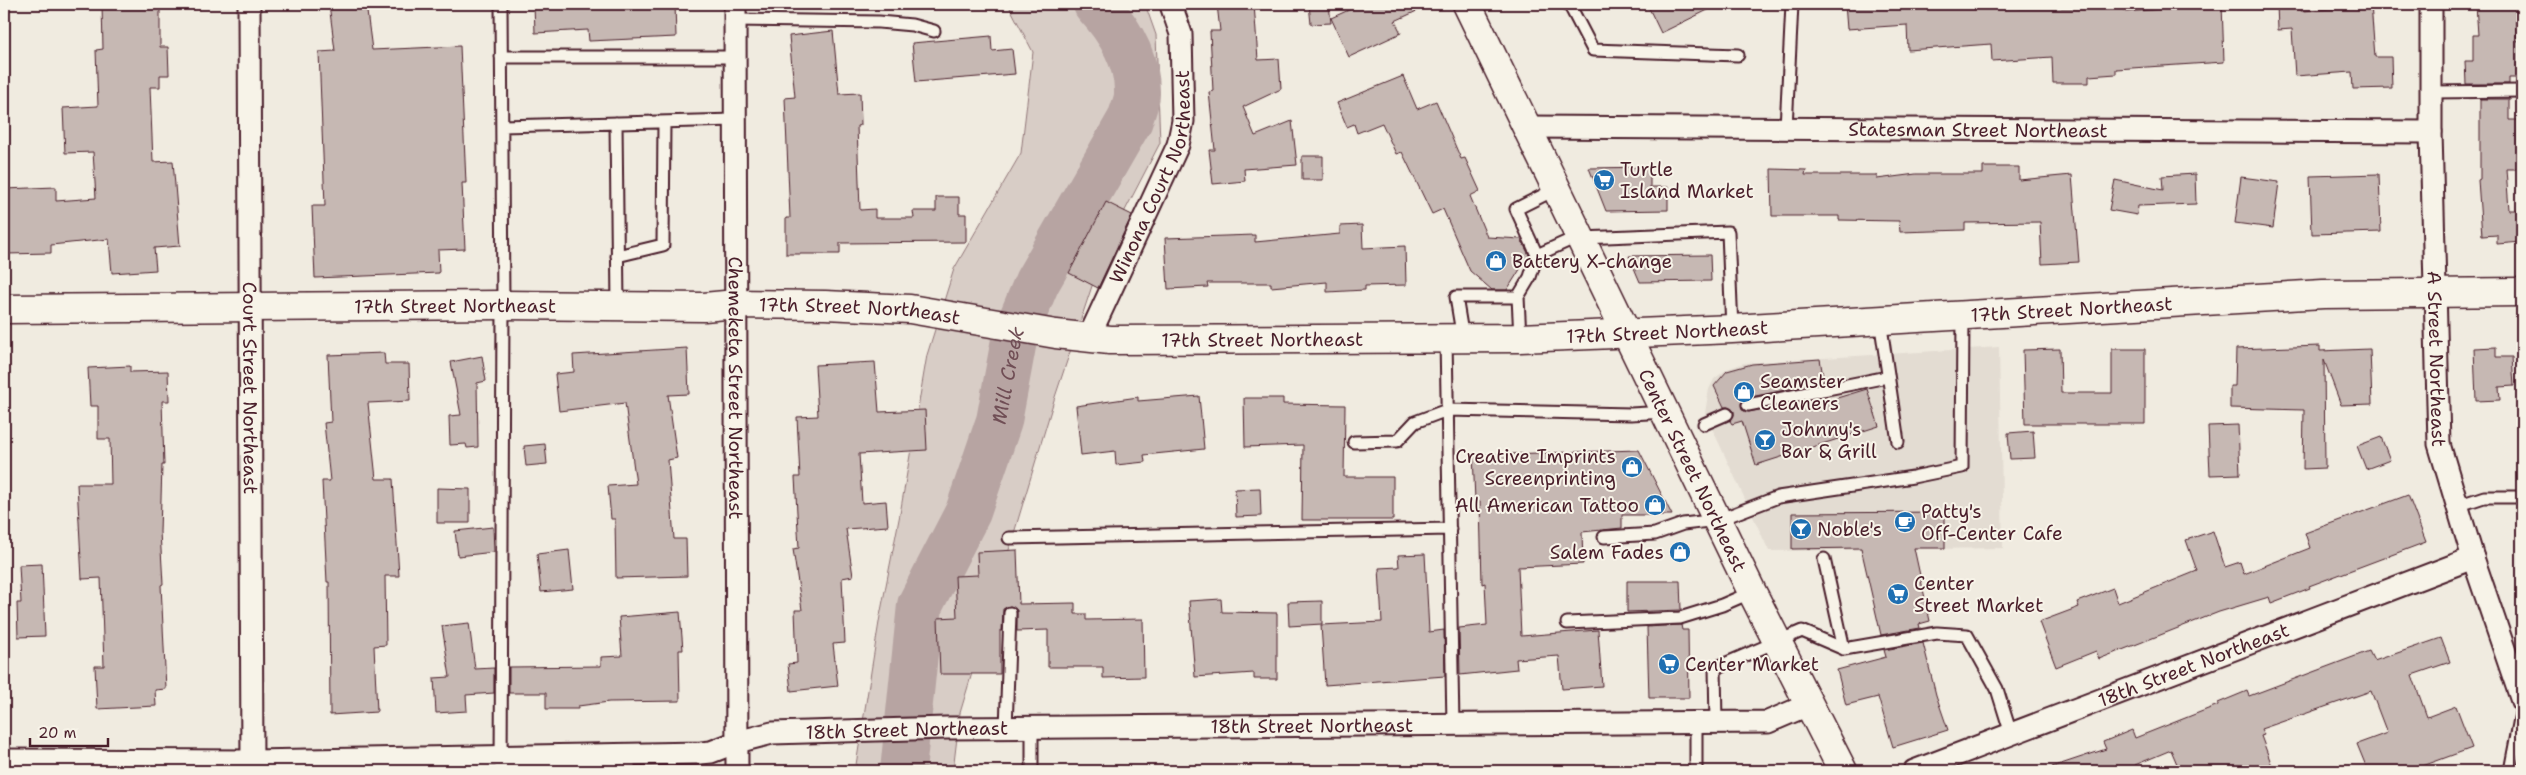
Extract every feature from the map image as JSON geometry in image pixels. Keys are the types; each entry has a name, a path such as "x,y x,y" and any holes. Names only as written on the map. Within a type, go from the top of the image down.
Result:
{"main road":[{"name":"Center Street Northeast","path":"1467,4 1752,592 1843,771"},
{"name":"17th Street Northeast","path":"4,309 249,309 504,305 704,307 736,304 834,305 910,309 1088,339 1176,341 1454,340 1732,329 2323,294 2522,292"}],"street":[{"name":"Court Street Northeast","path":"249,4 252,766"},
{"name":"A Street Northeast","path":"2431,4 2431,132 2439,444 2456,506 2522,701"},
{"name":"Winona Court Northeast","path":"1088,339 1178,145 1183,121 1181,34 1172,8"},
{"name":"Chemeketa Street Northeast","path":"735,12 737,771"},
{"name":"Statesman Street Northeast","path":"1526,127 2431,132"},
{"name":"18th Street Northeast","path":"1914,771 2473,558"},
{"name":"18th Street Northeast","path":"4,760 252,766 629,763 711,752 737,742 772,733 946,728 1032,729 1768,722 1810,704"}],"lane":[{"path":"501,4 504,305 501,765"},
{"path":"1569,4 1593,50 1738,55"},
{"path":"1786,128 1792,4"},
{"path":"735,12 912,25 934,31"},
{"path":"501,57 735,57"},
{"path":"2431,92 2522,91"},
{"path":"502,126 735,120"},
{"path":"617,256 663,245 664,122"},
{"path":"616,123 618,306"},
{"path":"1520,338 1518,297 1530,278 1538,255 1516,209 1556,189"},
{"path":"1538,255 1579,237 1728,232 1732,329"},
{"path":"1453,725 1447,410 1456,297 1518,297"},
{"path":"1604,537 1654,534 1683,524 1718,520 1778,497 1913,477 1962,467 1964,315"},
{"path":"1880,320 1898,442"},
{"path":"1748,405 1887,376"},
{"path":"1354,442 1397,441 1415,422 1447,410 1631,414 1665,412"},
{"path":"1704,424 1728,414"},
{"path":"2456,506 2484,497 2522,497"},
{"path":"1009,538 1450,530"},
{"path":"1824,559 1844,650"},
{"path":"1567,623 1680,618 1722,605 1752,592"},
{"path":"1006,729 1010,613"},
{"path":"1696,771 1714,668 1802,631 1844,650 1938,633 1967,635 1997,689 2011,734"},
{"path":"2510,771 2522,708"},
{"path":"1032,729 1032,771"}],"shaded area":[{"path":"4,4 11,4 10,534 4,534"},
{"path":"1008,4 1145,4 1156,35 1160,143 1103,253 1054,400 960,713 953,771 855,771 880,616 900,514 927,355 954,269 1021,153 1033,52"},
{"path":"1999,347 2003,548 1769,551 1705,413 1709,389 1714,379 1727,369 1744,363"}],"building":[{"path":"102,4 160,4 160,47 168,47 169,75 160,75 160,87 150,87 153,162 173,161 180,246 154,248 156,270 112,273 109,239 51,245 51,253 6,254 4,189 56,187 56,201 96,198 93,152 65,153 63,108 98,106 96,50 103,49"},
{"path":"329,4 366,4 372,50 460,46 466,183 462,183 465,249 438,250 439,273 315,278 312,206 325,206 319,52 335,51"},
{"path":"534,4 675,4 676,37 589,41 588,30 535,33"},
{"path":"1217,4 1254,4 1258,60 1279,59 1281,89 1243,107 1255,136 1292,121 1297,165 1244,169 1245,181 1213,184 1209,150 1215,150 1209,92 1213,91 1210,31 1220,31"},
{"path":"1309,4 1329,4 1331,23 1311,24"},
{"path":"1362,4 1432,4 1395,21 1401,33 1349,57 1331,18"},
{"path":"1647,4 1720,4 1661,33"},
{"path":"1845,4 2018,4 2019,8 2124,5 2125,12 2188,7 2188,4 2222,4 2224,62 2116,69 2116,74 2089,76 2089,83 2053,83 2052,57 1992,61 1991,44 1908,50 1907,25 1847,29"},
{"path":"2277,4 2301,4 2301,11 2349,8 2349,4 2371,4 2375,57 2391,57 2392,88 2353,89 2352,72 2295,76 2292,29 2278,30"},
{"path":"2476,4 2515,4 2517,41 2522,40 2522,78 2509,78 2509,84 2466,84 2465,61 2473,61 2473,35 2478,35"},
{"path":"833,31 839,94 860,93 861,125 857,126 860,210 875,209 875,218 914,218 913,211 936,211 936,197 959,197 959,214 966,214 966,242 840,243 840,254 786,254 786,218 790,218 785,98 795,97 789,36"},
{"path":"991,36 992,51 1012,49 1015,74 916,82 912,43"},
{"path":"1403,76 1417,109 1436,101 1461,159 1465,158 1480,191 1470,196 1487,237 1521,239 1529,255 1507,290 1492,290 1470,271 1443,209 1432,214 1402,152 1396,154 1382,123 1357,133 1354,124 1347,127 1337,103"},
{"path":"2480,99 2509,99 2509,120 2521,120 2522,169 2506,169 2509,210 2519,210 2521,242 2497,244 2497,235 2482,236 2478,180 2480,179"},
{"path":"1302,156 1323,156 1323,180 1302,180"},
{"path":"1650,167 1650,187 1668,187 1668,210 1606,211 1589,168"},
{"path":"1983,167 2019,167 2019,180 2072,175 2079,262 2042,264 2040,222 1965,223 1965,230 1900,232 1899,221 1839,220 1839,216 1772,216 1771,169 1806,170 1805,175 1877,175 1877,179 1916,174 1983,174"},
{"path":"2195,174 2196,204 2138,206 2137,215 2109,210 2115,180 2163,190 2162,176"},
{"path":"2379,174 2381,232 2312,234 2310,176"},
{"path":"2241,177 2279,182 2273,228 2235,223"},
{"path":"1106,202 1132,215 1098,288 1069,273"},
{"path":"1362,225 1363,248 1405,246 1406,285 1365,286 1365,290 1327,292 1327,282 1271,287 1271,283 1207,283 1208,287 1168,289 1165,238 1255,235 1255,242 1340,234 1340,226"},
{"path":"1710,255 1711,281 1640,282 1629,256"},
{"path":"2320,346 2320,351 2370,349 2372,404 2341,405 2324,360 2325,468 2303,469 2304,410 2230,408 2230,386 2235,386 2236,349"},
{"path":"2496,347 2496,357 2512,357 2514,386 2499,387 2500,400 2476,401 2474,348"},
{"path":"687,348 689,394 668,395 677,458 668,460 674,539 686,539 687,576 616,578 615,519 611,519 608,486 636,484 625,403 559,411 555,374 574,372 573,355"},
{"path":"2060,349 2061,393 2112,393 2112,349 2145,349 2145,424 2025,424 2023,350"},
{"path":"384,353 385,364 409,364 410,401 368,403 376,479 393,479 399,576 385,576 386,645 374,646 377,712 330,715 329,582 327,582 322,481 330,481 324,423 331,422 328,355"},
{"path":"482,356 486,381 477,383 478,447 467,448 466,444 450,445 449,416 461,415 451,362"},
{"path":"1820,359 1824,382 1746,398 1741,403 1742,410 1749,412 1827,397 1827,401 1867,389 1879,426 1756,465 1742,421 1732,424 1730,421 1734,411 1724,407 1714,386 1727,371 1752,364"},
{"path":"875,362 879,412 925,410 927,450 859,454 862,503 886,501 888,526 846,529 853,576 842,578 845,643 833,644 838,686 791,691 788,664 797,663 795,610 802,610 793,549 799,548 795,477 800,477 797,417 818,416 815,365"},
{"path":"130,366 130,372 168,371 169,401 162,401 164,465 162,465 160,532 166,689 155,690 156,706 97,709 95,666 104,666 101,578 82,579 77,484 111,484 110,439 98,439 98,406 90,406 88,368"},
{"path":"1199,396 1204,449 1144,455 1145,462 1116,465 1115,451 1081,455 1076,406 1138,397 1138,401"},
{"path":"1244,398 1283,398 1283,404 1345,405 1344,477 1393,477 1393,520 1302,520 1303,445 1245,447"},
{"path":"2238,425 2240,474 2210,475 2208,426"},
{"path":"2033,431 2035,458 2010,459 2008,433"},
{"path":"2381,437 2390,460 2366,469 2357,446"},
{"path":"545,444 547,464 526,466 524,446"},
{"path":"1639,450 1672,515 1622,515 1622,528 1582,532 1583,564 1518,567 1521,636 1598,630 1602,686 1562,689 1559,656 1516,659 1517,669 1460,675 1459,628 1487,625 1485,583 1482,584 1480,502 1475,500 1473,455"},
{"path":"437,488 470,489 470,523 437,523"},
{"path":"1260,488 1261,516 1236,517 1235,489"},
{"path":"2408,495 2426,542 2309,586 2310,588 2271,603 2269,597 2219,612 2099,659 2096,651 2056,667 2039,622 2079,607 2077,602 2113,588 2118,603 2197,571 2186,540 2213,531 2225,567 2240,562 2244,574 2310,548 2305,533"},
{"path":"1945,512 1945,548 1914,548 1930,621 1919,624 1920,628 1881,635 1861,548 1792,549 1792,513"},
{"path":"493,527 494,552 458,556 455,531"},
{"path":"569,550 573,589 541,592 537,554"},
{"path":"1017,550 1019,604 1075,603 1075,614 1086,614 1086,620 1143,619 1144,677 1103,678 1103,667 1048,667 1048,630 1017,631 1017,610 1010,606 1003,609 1002,631 1000,631 1000,674 940,674 938,618 957,617 955,576 978,575 977,552"},
{"path":"1425,554 1429,632 1444,630 1445,676 1325,685 1321,625 1382,622 1379,568 1399,567 1398,555"},
{"path":"42,564 45,636 18,637 17,603 21,603 19,565"},
{"path":"1627,581 1680,581 1681,610 1627,612"},
{"path":"1221,599 1222,612 1277,613 1277,679 1254,679 1254,673 1195,677 1189,601"},
{"path":"1322,601 1322,624 1289,626 1288,602"},
{"path":"680,612 683,650 679,650 680,701 609,702 578,706 578,709 546,709 546,693 509,693 509,667 601,666 601,657 622,656 619,617"},
{"path":"469,623 475,669 494,668 494,693 466,695 467,711 436,713 434,678 450,677 442,626"},
{"name":"Center Market","path":"1681,625 1682,630 1688,630 1689,698 1649,698 1647,627"},
{"path":"2441,638 2450,662 2412,675 2427,717 2456,706 2472,748 2409,771 2368,771 2357,744 2387,733 2371,691 2261,729 2264,735 2261,736 2274,771 2180,771 2171,750 2135,765 2138,771 2052,771 2052,767 2106,749 2103,742 2132,730 2135,738 2218,705 2218,703 2247,691 2249,696 2369,651 2374,661"},
{"path":"1923,643 1936,695 1948,730 1893,747 1878,697 1846,705 1837,670 1886,657 1884,650"}],"waterway":[{"name":"Mill Creek","path":"903,771 920,605 968,512 999,421 1015,335 1037,282 1130,120 1136,100 1136,81 1130,57 1112,23 1096,4"}],"place":[{"name":"Turtle Island Market","path":"1604,180"},
{"name":"Battery X-change","path":"1496,261"},
{"name":"Seamster Cleaners","path":"1744,392"},
{"name":"Johnny's Bar & Grill","path":"1765,440"},
{"name":"Creative Imprints Screenprinting","path":"1632,467"},
{"name":"All American Tattoo","path":"1655,505"},
{"name":"Patty's Off-Center Cafe","path":"1905,522"},
{"name":"Noble's","path":"1801,529"},
{"name":"Salem Fades","path":"1680,552"},
{"name":"Center Street Market","path":"1898,594"},
{"name":"Center Market","path":"1669,664"}]}
